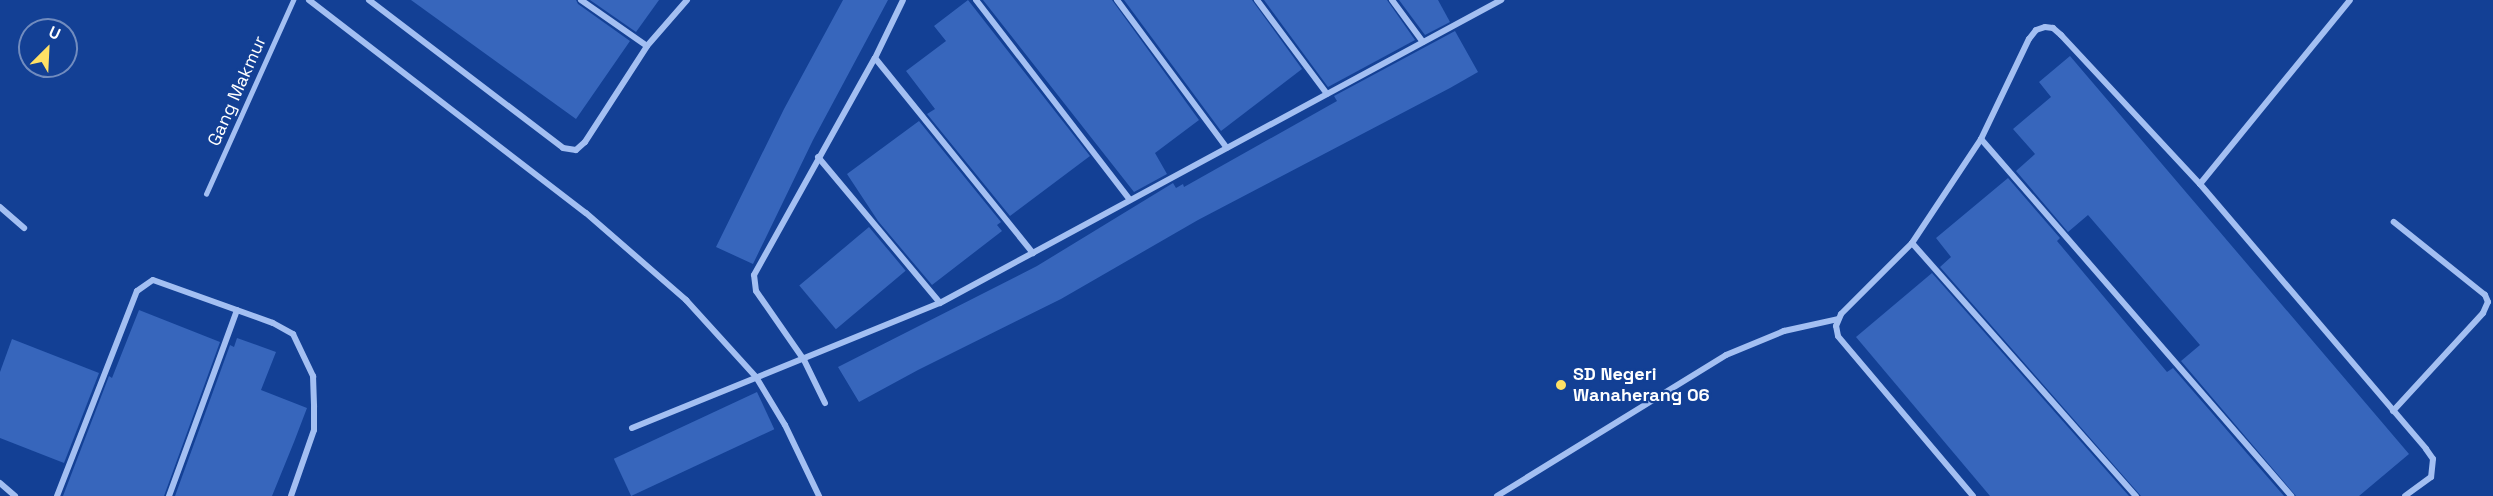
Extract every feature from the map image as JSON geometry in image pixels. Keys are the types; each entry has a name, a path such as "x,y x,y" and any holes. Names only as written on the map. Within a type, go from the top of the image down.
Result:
{"street":[{"path":"309,0 586,213 686,300 756,377 785,425 819,496"},
{"path":"369,0 563,148 576,150 585,142 647,46 687,0"},
{"path":"581,0 647,46"},
{"path":"825,403 804,360 756,291 754,275 875,58 903,0"},
{"path":"976,0 1130,200"},
{"path":"1117,0 1227,148"},
{"path":"1257,0 1327,94"},
{"path":"1392,0 1423,42"},
{"path":"632,428 940,303 1501,0"},
{"path":"2200,184 2350,0"},
{"path":"1497,496 1726,355 1784,331 1838,319 1912,243 1981,139 2029,39 2036,30 2053,28 2200,184 2426,449 2434,467 2431,477 2405,496"},
{"path":"875,58 1032,253"},
{"path":"1981,139 2291,496"},
{"path":"818,157 940,303"},
{"path":"0,207 24,228"},
{"path":"2393,411 2483,313 2488,302 2485,295 2394,222"},
{"path":"1912,243 2136,496"},
{"path":"57,496 137,291 153,280 273,323 293,334 313,376 314,430 291,496"},
{"path":"169,496 237,310"},
{"path":"1838,319 1838,336 1973,496"},
{"path":"0,483 15,496"}],"lane":[{"name":"Gang Makmur","path":"206,194 293,0"}],"building":[{"path":"411,0 576,0 578,4 630,41 576,119"},
{"path":"590,0 659,0 636,32"},
{"path":"843,0 888,0 813,140 753,264 716,247 784,109"},
{"path":"968,0 1090,156 1010,216 927,114 935,109 906,71 946,41 934,26"},
{"path":"983,0 1112,0 1199,120 1155,153 1167,174 1134,192"},
{"path":"1124,0 1252,0 1302,69 1221,131"},
{"path":"1264,0 1387,0 1415,40 1328,87"},
{"path":"1399,0 1438,0 1450,22 1425,35"},
{"path":"1455,31 1478,72 1450,88 1198,220 1061,299 859,402 838,367 1037,266 1173,183 1176,188 1183,184 1184,187 1337,101 1334,96"},
{"path":"2070,56 2409,454 2359,496 2296,496 2181,361 2200,345 2088,215 2068,232 2016,171 2035,154 2013,129 2051,97 2039,82"},
{"path":"919,121 1001,222 997,225 1002,231 932,285 878,221 847,174"},
{"path":"2008,178 2060,238 2057,241 2167,372 2173,368 2284,496 2141,496 1940,267 1951,257 1936,238"},
{"path":"869,227 906,271 836,329 799,285"},
{"path":"1932,273 2129,496 1990,496 1856,337"},
{"path":"139,310 220,342 164,496 63,496 109,376 112,378"},
{"path":"237,338 276,352 261,390 307,408 294,442 272,496 175,496 230,345 234,347"},
{"path":"12,339 99,373 64,463 0,438 0,372"},
{"path":"757,392 774,429 631,496 614,459"}],"place":[{"name":"SD Negeri Wanaherang 06","path":"1561,385"}]}
